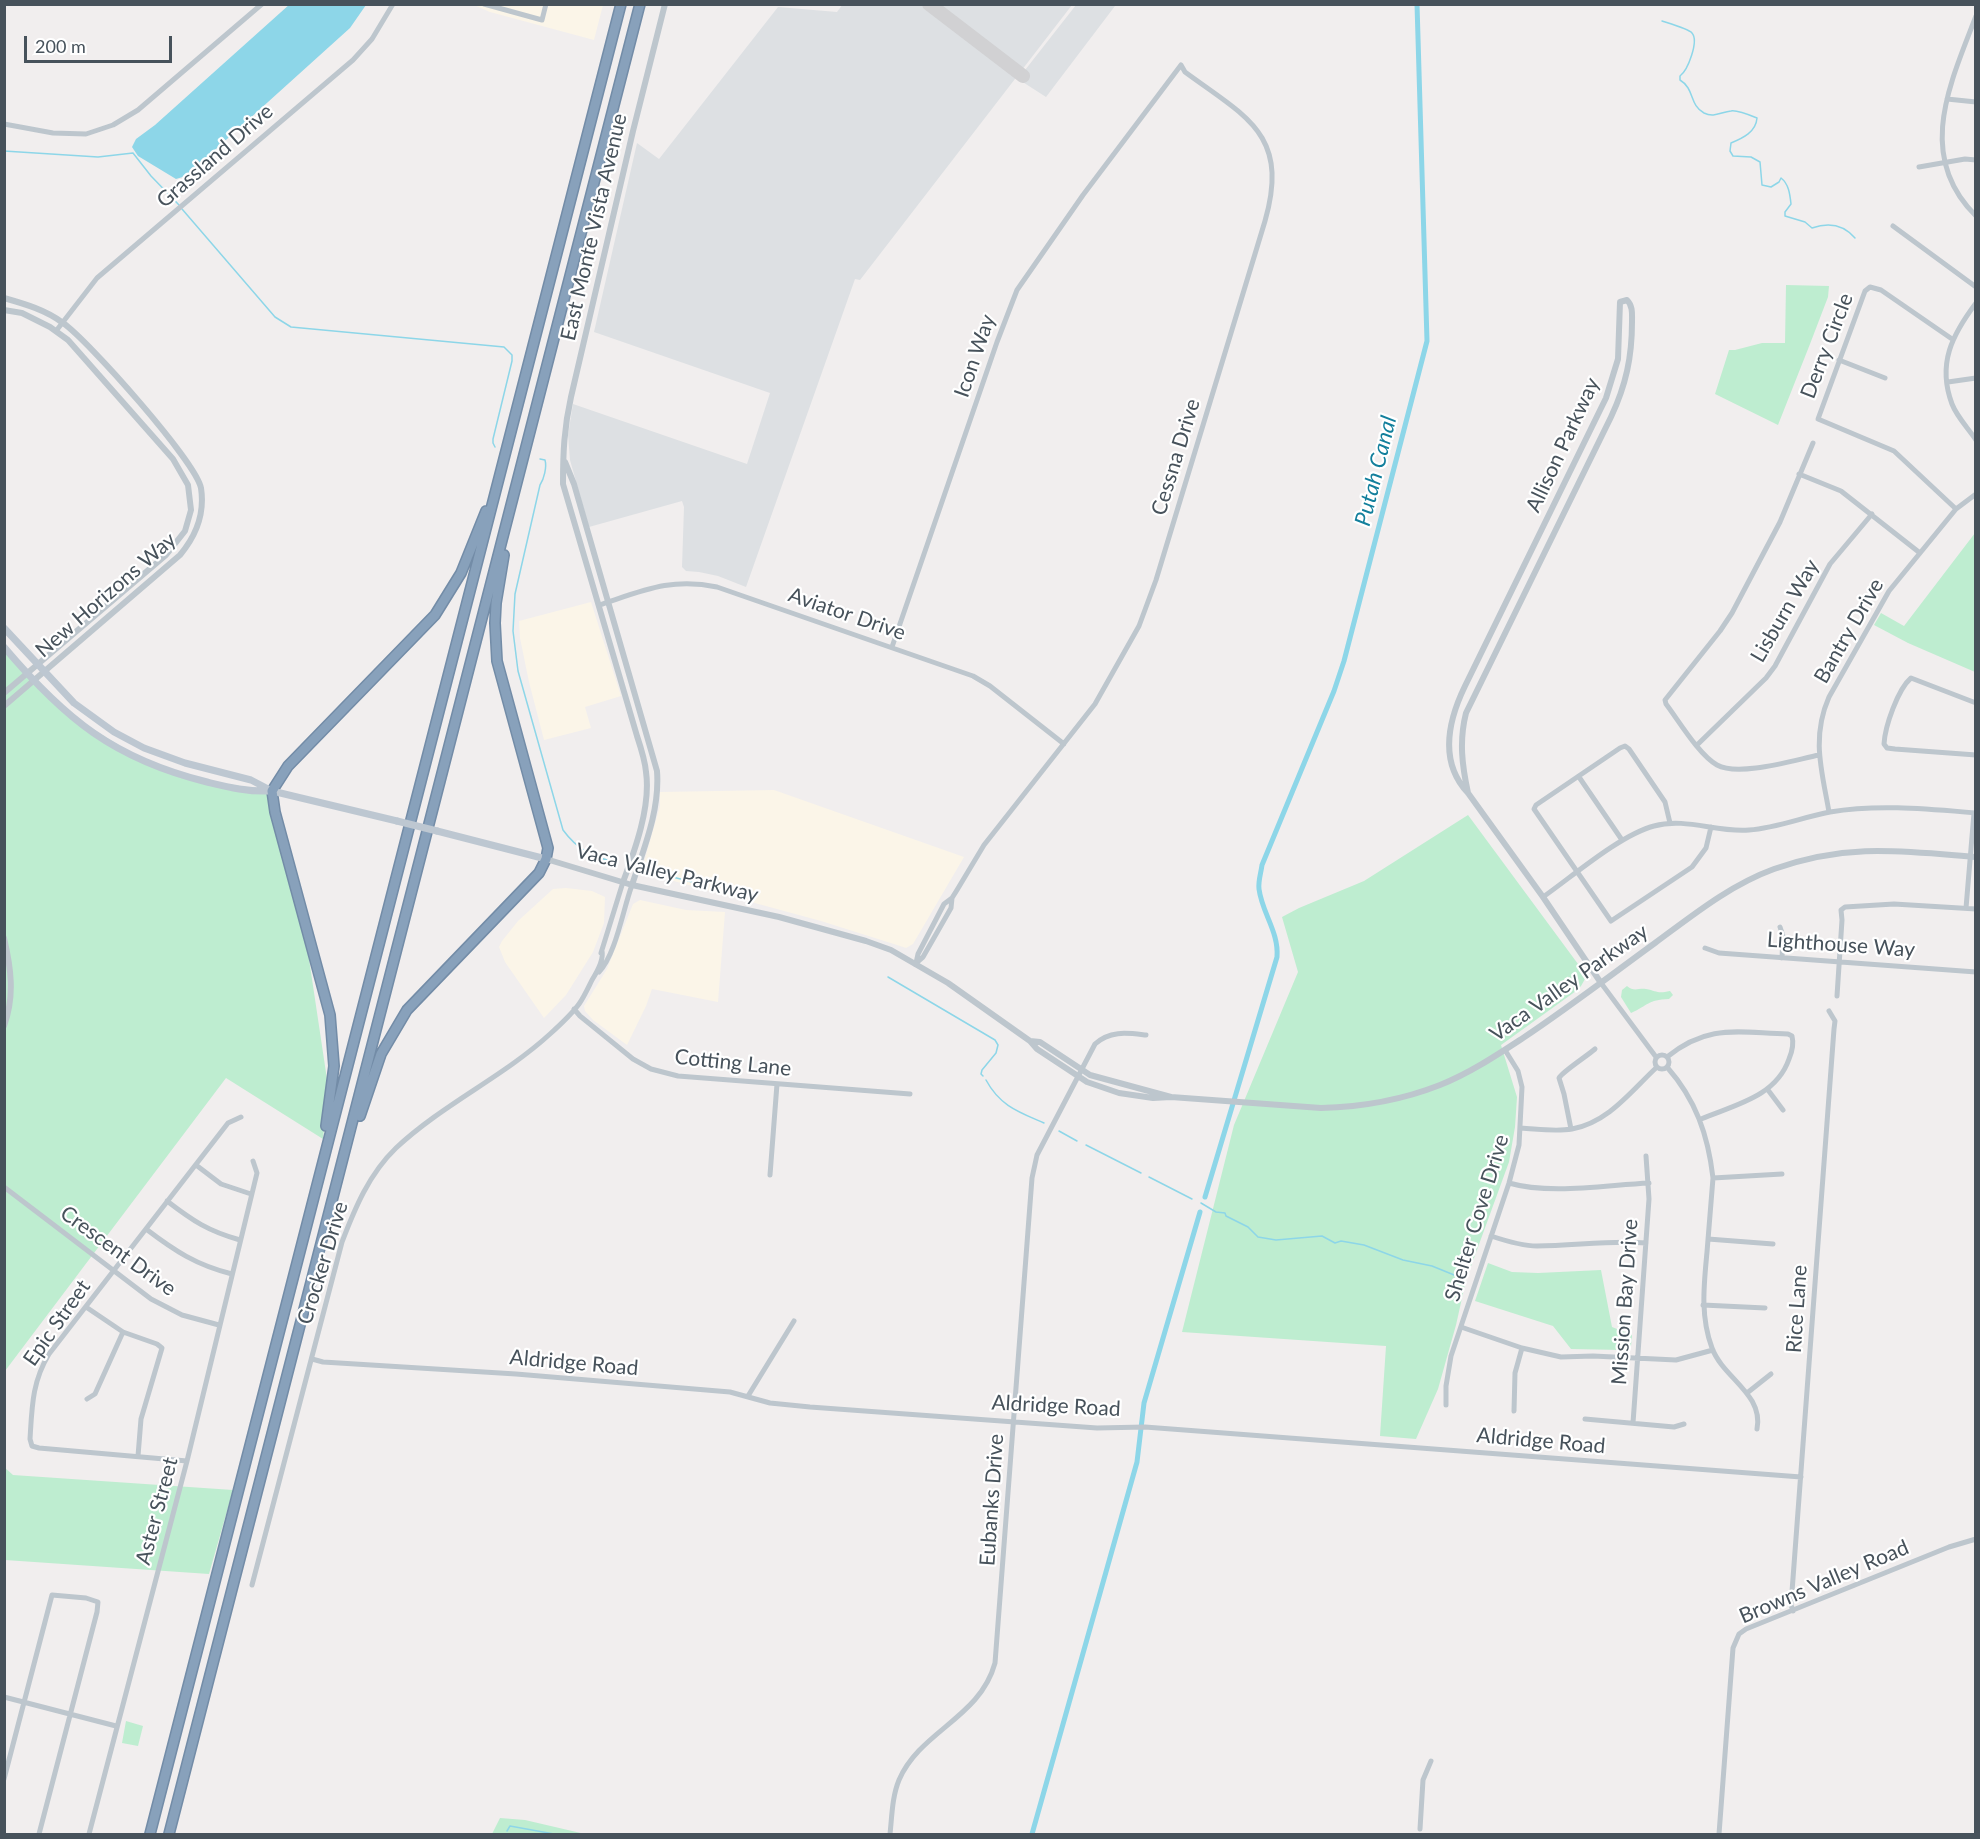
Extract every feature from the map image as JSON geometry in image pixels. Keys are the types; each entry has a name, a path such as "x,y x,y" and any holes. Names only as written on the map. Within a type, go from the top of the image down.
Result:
{"highway":[{"path":"150,1834 621,4"},
{"path":"169,1834 640,4"},
{"path":"348,1140 357,1123 381,1054 407,1010 539,873 546,859 548,848 501,680 495,642 498,586 520,471"},
{"path":"312,1204 333,1082 333,1031 326,996 272,803 272,791 288,766 435,615 461,573 499,478"}],"main road":[{"name":"Vaca Valley Parkway","path":"4,628 74,703 123,737 171,759 251,780 272,791 546,859"},
{"name":"Vaca Valley Parkway","path":"4,647 60,707 87,729 135,758 169,771 224,786 251,792 272,791"}],"street":[{"path":"4,123 53,133 86,134 114,126 138,110 262,4"},
{"name":"Grassland Drive","path":"56,331 98,278 353,60 372,39 393,4"},
{"path":"484,4 542,20 546,4"},
{"name":"East Monte Vista Avenue","path":"623,882 645,808 646,772 638,736 563,484 564,428 665,4"},
{"path":"1976,16 1974,26 1953,74 1947,99 1942,150 1949,180 1954,190 1960,200 1976,216"},
{"name":"Cessna Drive","path":"915,964 944,904 952,898 992,833 1095,704 1122,658 1148,604 1272,194 1271,159 1254,125 1241,111 1185,72 1181,65 1149,108"},
{"path":"1947,99 1976,102"},
{"name":"Icon Way","path":"892,647 997,342 1017,291 1058,230 1149,108"},
{"path":"1919,167 1965,159 1976,160"},
{"path":"1893,226 1976,286"},
{"name":"Derry Circle","path":"1952,339 1881,290 1870,287 1865,291 1818,420 1894,451 1956,509"},
{"name":"New Horizons Way","path":"4,298 41,309 63,322 80,336 157,423 193,470 200,485 201,510 200,521 192,542 180,555 4,706"},
{"name":"Allison Parkway","path":"1468,793 1461,757 1461,735 1466,713 1626,384 1632,344 1631,306 1627,300 1620,302 1618,359 1606,398 1456,704 1448,736 1449,754 1459,784 1468,793 1543,897 1601,983"},
{"path":"1976,303 1952,339 1948,360 1948,382 1952,404 1976,440"},
{"name":"New Horizons Way","path":"4,310 22,313 68,340 173,459 188,485 191,510 185,531 166,555 4,693"},
{"path":"1839,360 1885,378"},
{"path":"1948,382 1976,378"},
{"path":"1813,443 1780,522 1732,613 1665,700 1709,759 1728,769 1742,770 1819,754"},
{"name":"East Monte Vista Avenue","path":"563,458 574,484 657,771 657,795 653,815 632,885"},
{"path":"1799,474 1841,491 1920,553"},
{"name":"Bantry Drive","path":"1829,812 1819,754 1819,727 1829,697 1889,591 1956,509 1976,494"},
{"name":"Lisburn Way","path":"1697,745 1766,678 1830,564 1872,514"},
{"name":"Aviator Drive","path":"599,605 669,583 703,584 973,676 990,686 1064,744"},
{"path":"1976,703 1911,678 1906,682 1893,708 1884,735 1884,744 1896,749 1976,755"},
{"path":"638,736 647,757 652,793 657,795"},
{"path":"1670,823 1665,802 1625,746 1534,809 1611,921 1692,867 1706,848 1711,827"},
{"path":"1579,777 1622,840"},
{"path":"1543,897 1622,840 1642,830 1670,823 1748,830 1829,812 1900,808 1975,813 1973,857 1966,908"},
{"name":"Vaca Valley Parkway","path":"546,859 632,885 779,917 891,950 992,1013 1030,1041 1040,1042 1079,1072 1171,1097 1321,1108 1388,1101 1440,1085 1473,1070 1562,1012 1704,907 1748,881 1774,869 1817,857 1863,850 1902,850 1973,857"},
{"name":"Crocker Drive","path":"595,975 623,882"},
{"name":"Crocker Drive","path":"252,1585 342,1242 356,1205 378,1169 395,1149 456,1102 533,1050 574,1009 609,956 632,885"},
{"path":"1837,996 1841,910 1845,907 1894,904 1976,909"},
{"path":"1780,927 1783,936 1782,958"},
{"path":"4,938 11,981 11,1000 4,1026"},
{"name":"Lighthouse Way","path":"1705,948 1719,953 1976,972"},
{"path":"1601,983 1656,1057 1657,1067"},
{"name":"Cotting Lane","path":"574,1009 633,1059 651,1069 678,1076 910,1094"},
{"name":"Rice Lane","path":"1793,1611 1791,1605 1834,1029 1834,1021 1829,1011"},
{"path":"1667,1057 1684,1044 1707,1035 1723,1032 1741,1030 1792,1036 1794,1041 1791,1054 1779,1077 1768,1090 1701,1119"},
{"name":"Eubanks Drive","path":"890,1834 895,1791 907,1765 917,1752 976,1700 993,1670 997,1651 1032,1178 1037,1155 1090,1051 1101,1038 1119,1033 1146,1035"},
{"path":"1571,1129 1559,1078 1561,1073 1572,1068 1595,1049"},
{"name":"Shelter Cove Drive","path":"1446,1405 1449,1367 1509,1183 1521,1128 1522,1087 1518,1071 1504,1050"},
{"path":"1656,1057 1663,1054 1667,1057 1669,1062 1667,1067"},
{"path":"1521,1128 1553,1131 1587,1125 1607,1115 1657,1067"},
{"path":"1657,1067 1661,1069 1667,1067"},
{"path":"1667,1067 1686,1091 1701,1119 1707,1139 1713,1178 1704,1317 1713,1350 1757,1409 1759,1418 1757,1429"},
{"path":"770,1175 777,1084"},
{"path":"1768,1090 1783,1110"},
{"name":"Epic Street","path":"187,1461 32,1446 30,1439 36,1379 50,1354 228,1123 241,1118"},
{"name":"Mission Bay Drive","path":"1633,1423 1649,1183 1646,1156"},
{"name":"Aster Street","path":"89,1834 187,1461 257,1173 253,1161"},
{"path":"196,1165 221,1184 251,1194"},
{"path":"1713,1178 1782,1174"},
{"path":"1509,1183 1542,1189 1649,1183"},
{"name":"Crescent Drive","path":"4,1187 151,1299 182,1315 219,1325"},
{"path":"167,1201 196,1223 216,1233 240,1240"},
{"path":"146,1229 187,1258 232,1274"},
{"path":"1491,1236 1536,1246 1616,1241 1646,1243"},
{"path":"1708,1239 1773,1244"},
{"path":"1703,1305 1765,1308"},
{"path":"86,1307 123,1332 157,1344 162,1348 141,1419 138,1456"},
{"path":"748,1396 794,1321"},
{"path":"1461,1327 1522,1348 1561,1357 1593,1356 1676,1360 1713,1350"},
{"path":"87,1399 95,1394 123,1332"},
{"path":"1514,1411 1515,1373 1522,1348"},
{"name":"Aldridge Road","path":"312,1359 323,1362 516,1374 730,1392 786,1405 1097,1428 1137,1426 1801,1477"},
{"path":"1747,1393 1771,1374"},
{"path":"1585,1419 1674,1426 1684,1424"},
{"name":"Browns Valley Road","path":"1719,1834 1734,1643 1739,1634 1746,1629 1949,1547 1976,1539"},
{"path":"4,1779 52,1595 86,1598 98,1602 39,1834"},
{"path":"4,1697 116,1726"},
{"path":"1420,1829 1423,1780 1431,1761"}],"shaded area":[{"path":"843,4 1072,5 860,280 855,279 746,587 718,576 686,571 682,567 684,507 682,501 589,527 570,460 568,435 573,404 747,464 770,393 594,332 637,143 659,159 778,7 837,12"},
{"path":"1113,4 1115,6 1046,97 1018,79 1076,5"},
{"path":"474,5 603,5 594,40 490,12"},
{"path":"591,602 621,696 585,707 591,728 544,740 529,682 519,621"},
{"path":"774,790 964,857 913,944 906,948 821,921 648,874 644,862 660,806 660,792"},
{"path":"553,889 592,891 605,897 604,923 593,952 566,995 544,1018 505,962 499,947 518,921"},
{"path":"640,900 686,910 725,912 718,1002 652,989 627,1045 593,1020 585,1011 584,1006 607,969 633,904"}],"green space":[{"path":"1786,285 1829,286 1828,297 1778,425 1715,394 1729,350 1762,343 1785,343"},
{"path":"1975,533 1975,672 1908,643 1874,625 1881,613 1904,626"},
{"path":"4,647 67,713 152,766 196,779 272,791 309,959 328,1086 323,1139 226,1078 5,1371"},
{"path":"1468,815 1578,964 1585,979 1576,991 1501,1045 1517,1097 1509,1162 1466,1280 1438,1389 1416,1439 1380,1436 1386,1346 1182,1332 1234,1125 1298,972 1282,917 1364,881"},
{"path":"1627,986 1634,989 1670,991 1673,995 1669,999 1652,1002 1631,1013 1621,997 1622,990"},
{"path":"1488,1263 1512,1272 1601,1270 1612,1327 1632,1335 1631,1346 1623,1350 1571,1349 1553,1326 1475,1301"},
{"path":"4,1467 13,1475 233,1490 209,1574 5,1560"},
{"path":"126,1721 143,1726 138,1746 122,1743"},
{"path":"500,1818 525,1820 585,1834 492,1834"}],"water":[{"path":"290,4 366,5 350,28 186,176 176,179 138,156 132,147 136,139 155,125"}],"waterway":[{"name":"Putah Canal","path":"1205,1197 1277,957 1273,931 1259,889 1262,865 1334,691 1344,661 1427,341 1417,4"},
{"path":"1662,21 1687,30 1694,37 1692,55 1680,80 1688,88 1699,110 1711,115 1733,111 1757,118 1751,131 1731,143 1730,151 1733,156 1751,157 1760,162 1762,185 1771,187 1781,178 1784,180 1789,190 1791,204 1785,216 1805,222 1812,228 1824,225 1841,227 1855,238"},
{"path":"4,151 98,157 133,153 179,205"},
{"path":"182,209 275,317 291,327 504,347 512,355 512,361 493,439 495,447"},
{"path":"540,459 545,460 545,473 540,485 515,594 513,631 518,671 563,830 586,851 599,858 615,862"},
{"path":"653,872 704,885"},
{"path":"888,977 995,1040 998,1045 996,1053 982,1070 983,1076"},
{"path":"986,1080 991,1089 1004,1102 1044,1123"},
{"path":"1059,1131 1077,1141"},
{"path":"1086,1145 1141,1173"},
{"path":"1149,1177 1192,1199"},
{"path":"1201,1203 1216,1212 1225,1213 1226,1216 1248,1227 1258,1237 1276,1240 1322,1236 1335,1243 1341,1241 1364,1245 1403,1260 1432,1266 1464,1279"},
{"path":"1032,1834 1137,1462 1144,1403 1200,1212"},
{"path":"507,1831 510,1826 554,1834"}],"taxiway":[{"path":"929,4 1023,76"}]}
